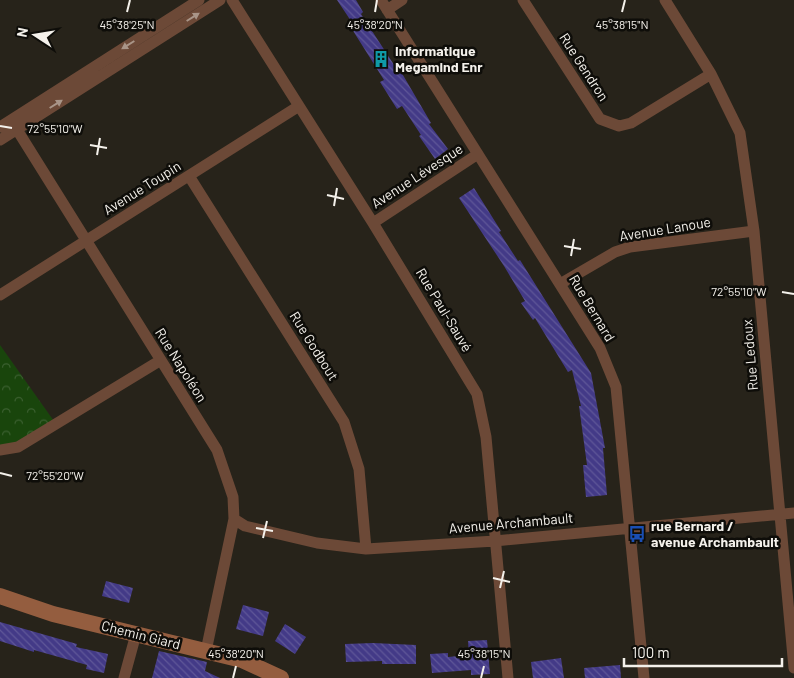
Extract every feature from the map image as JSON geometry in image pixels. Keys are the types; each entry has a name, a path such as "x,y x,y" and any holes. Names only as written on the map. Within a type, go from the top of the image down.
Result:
{"street":[{"path":"97,72 199,0"},
{"path":"0,140 14,125 97,72 220,0"},
{"name":"Rue Paul-Sauvé","path":"232,0 373,222 477,394 486,437 508,678"},
{"path":"384,5 402,0"},
{"name":"Rue Gendron","path":"523,0 600,119 619,126 631,123 711,74"},
{"name":"Rue Ledoux","path":"666,0 711,74 740,133 754,232 794,668"},
{"name":"Rue Bernard","path":"384,5 600,348 616,387 644,678"},
{"name":"Avenue Toupin","path":"0,295 299,106"},
{"path":"0,127 14,125"},
{"name":"Rue Napoléon","path":"14,125 217,450 233,497 234,519 206,651"},
{"name":"Avenue Lévesque","path":"373,222 478,154"},
{"name":"Rue Godbout","path":"189,176 344,422 359,470 366,549"},
{"name":"Avenue Lanoue","path":"560,284 615,252 630,247 754,232"},
{"path":"0,450 18,447 161,360"},
{"name":"Avenue Archambault","path":"234,519 245,526 317,543 366,549 495,541 794,512"},
{"name":"Chemin Giard","path":"0,596 53,614 242,660 281,678"},
{"path":"124,678 136,634"}],"green space":[{"path":"0,345 56,424 0,450"}],"building":[{"path":"337,0 356,0 363,12 361,14 398,71 400,70 431,123 429,124 448,149 435,159 402,106 397,109 380,82 384,80 350,26 353,24"},
{"path":"474,188 501,231 499,232 518,261 520,260 591,373 605,448 603,448 607,495 586,497 583,465 587,465 579,406 581,406 572,370 568,372 535,318 533,320 521,303 525,301 459,198"},
{"path":"106,581 133,588 129,603 102,596"},
{"path":"243,605 269,612 263,636 236,629"},
{"path":"0,622 77,644 76,647 108,654 104,673 86,669 87,665 34,650 34,652 0,641"},
{"path":"285,624 306,637 295,654 275,641"},
{"path":"487,640 490,674 471,675 471,670 432,673 430,654 448,653 448,657 469,655 468,641"},
{"path":"345,644 416,645 416,664 382,664 382,661 346,662"},
{"path":"159,651 207,662 205,671 220,678 152,678"},
{"path":"561,658 564,678 533,678 531,662"},
{"path":"620,665 621,678 585,678 584,668"}],"place":[{"name":"Informatique Megamind Enr","path":"381,59"},
{"name":"rue Bernard / avenue Archambault","path":"637,534"}]}
